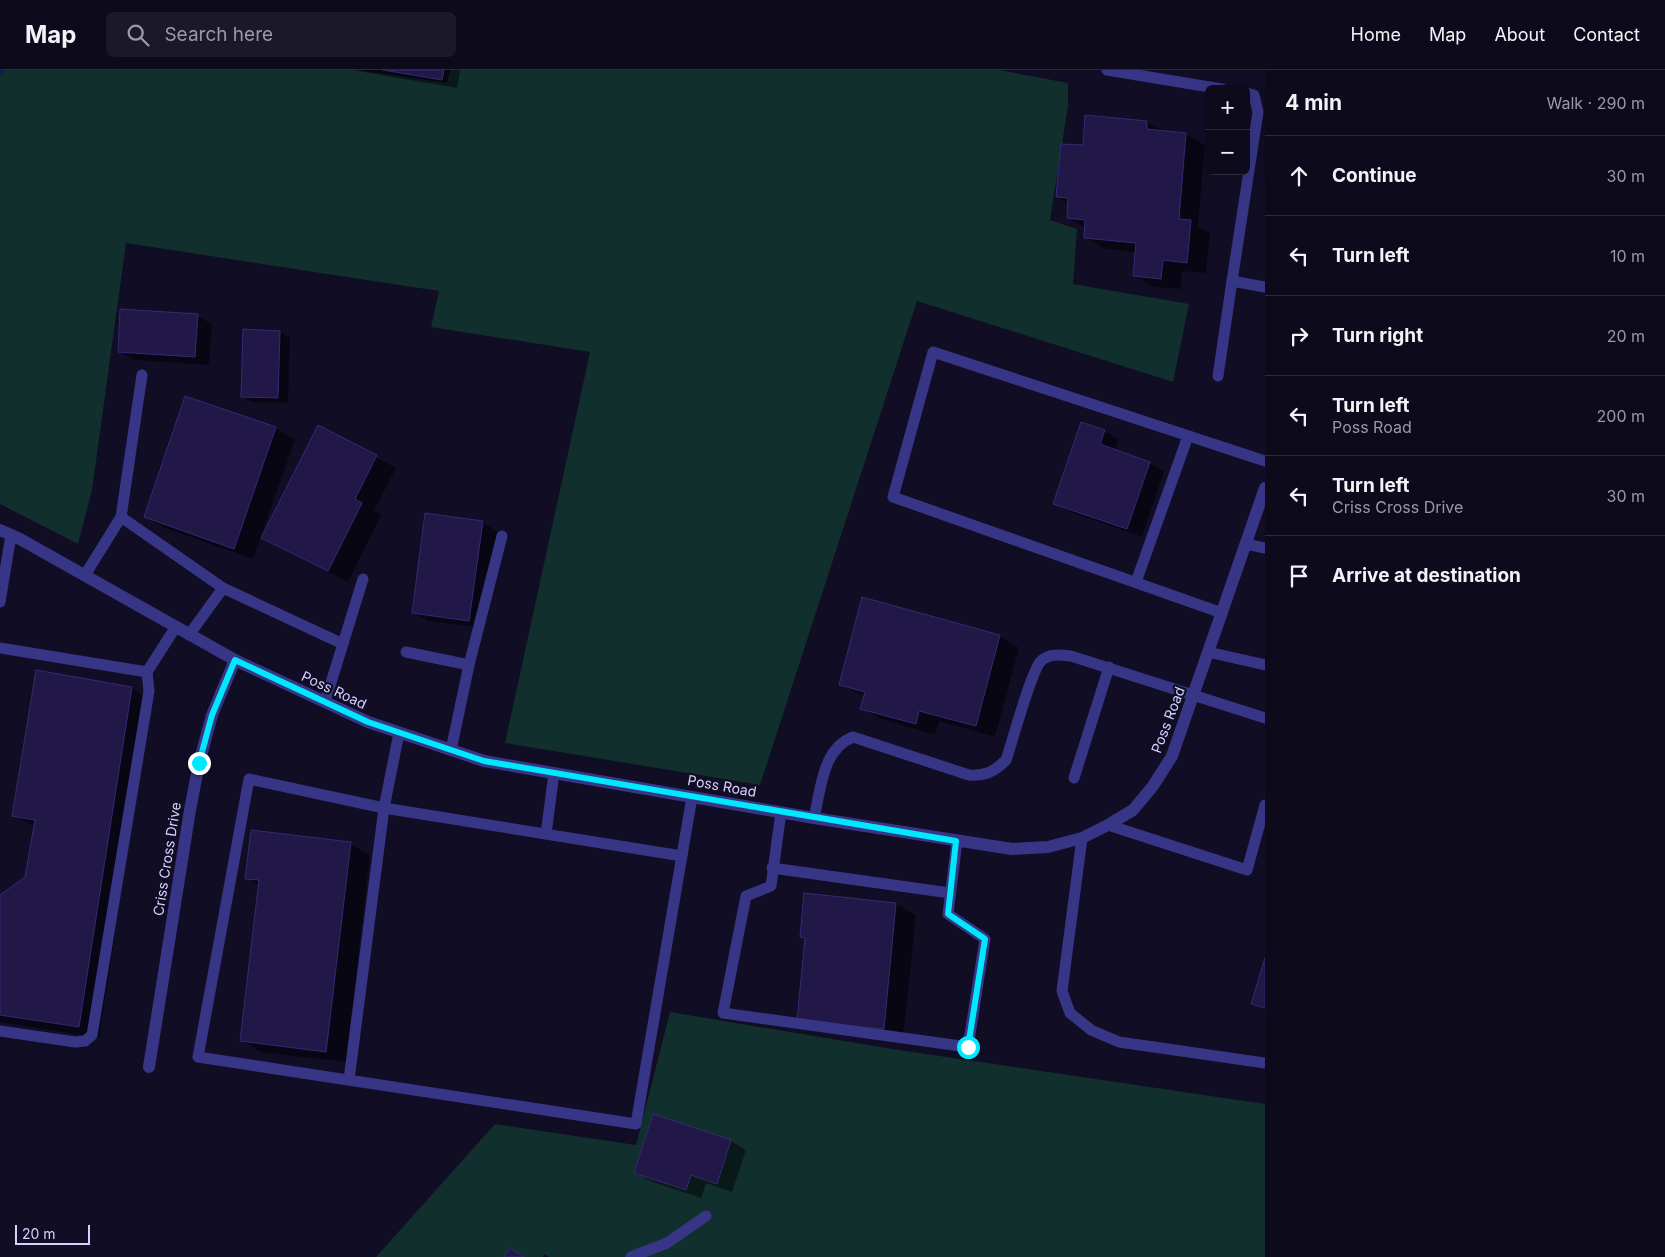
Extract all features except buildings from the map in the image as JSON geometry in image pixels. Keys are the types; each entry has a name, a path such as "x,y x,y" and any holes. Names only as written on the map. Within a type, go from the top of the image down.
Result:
{"street":[{"name":"Poss Road","path":"6,532 235,660 368,722 484,761 814,818 1012,849 1048,847 1082,838 1108,826 1133,810 1158,778 1172,756 1265,488"},
{"name":"Criss Cross Drive","path":"149,1067 199,763 212,715 235,660"}],"lane":[{"path":"1107,70 1205,86"},
{"path":"1218,376 1258,112 1254,95 1250,94"},
{"path":"1232,281 1265,288"},
{"path":"1222,613 893,497 934,352 1265,461"},
{"path":"85,575 121,517 142,375"},
{"path":"1136,582 1188,436"},
{"path":"121,517 223,588 343,644"},
{"path":"0,602 6,532"},
{"path":"451,750 469,665 502,536"},
{"path":"1246,544 1265,548"},
{"path":"326,702 363,579"},
{"path":"189,635 223,588"},
{"path":"0,1031 75,1042 85,1041 92,1035 149,691 147,672 176,628"},
{"path":"0,648 147,672"},
{"path":"406,652 469,665"},
{"path":"1208,652 1265,665"},
{"path":"814,818 829,756 842,741 853,737 969,775 983,776 996,770 1006,760 1032,681 1041,661 1055,655 1071,656 1109,667 1265,718"},
{"path":"1074,778 1109,667"},
{"path":"349,1080 384,808 399,733"},
{"path":"546,834 554,773"},
{"path":"682,856 384,808 249,779 198,1057 636,1124 682,856 692,797"},
{"path":"1108,826 1246,870 1265,805"},
{"path":"781,812 771,886 746,896 722,1013 968,1047 985,939 948,914 956,841"},
{"path":"1082,838 1062,991 1070,1013 1091,1030 1119,1042 1265,1063"},
{"path":"772,868 950,893"},
{"path":"631,1257 667,1244 706,1216"}],"green space":[{"path":"0,70 359,70 447,83 450,70 999,70 1068,83 1068,106 1050,220 1077,229 1073,284 1189,304 1173,382 917,301 760,785 505,743 590,352 431,327 439,291 126,243 92,490 78,544 0,504"},
{"path":"670,1012 892,1049 1265,1104 1265,1257 549,1257 545,1254 543,1257 524,1257 510,1248 504,1257 376,1257 495,1124 636,1145","holes":["653,1114 731,1140 717,1184 691,1175 686,1190 634,1173"]}],"route":[{"path":"199,763 212,715 235,660 368,722 484,761 956,841 948,914 985,939 968,1047"}]}
